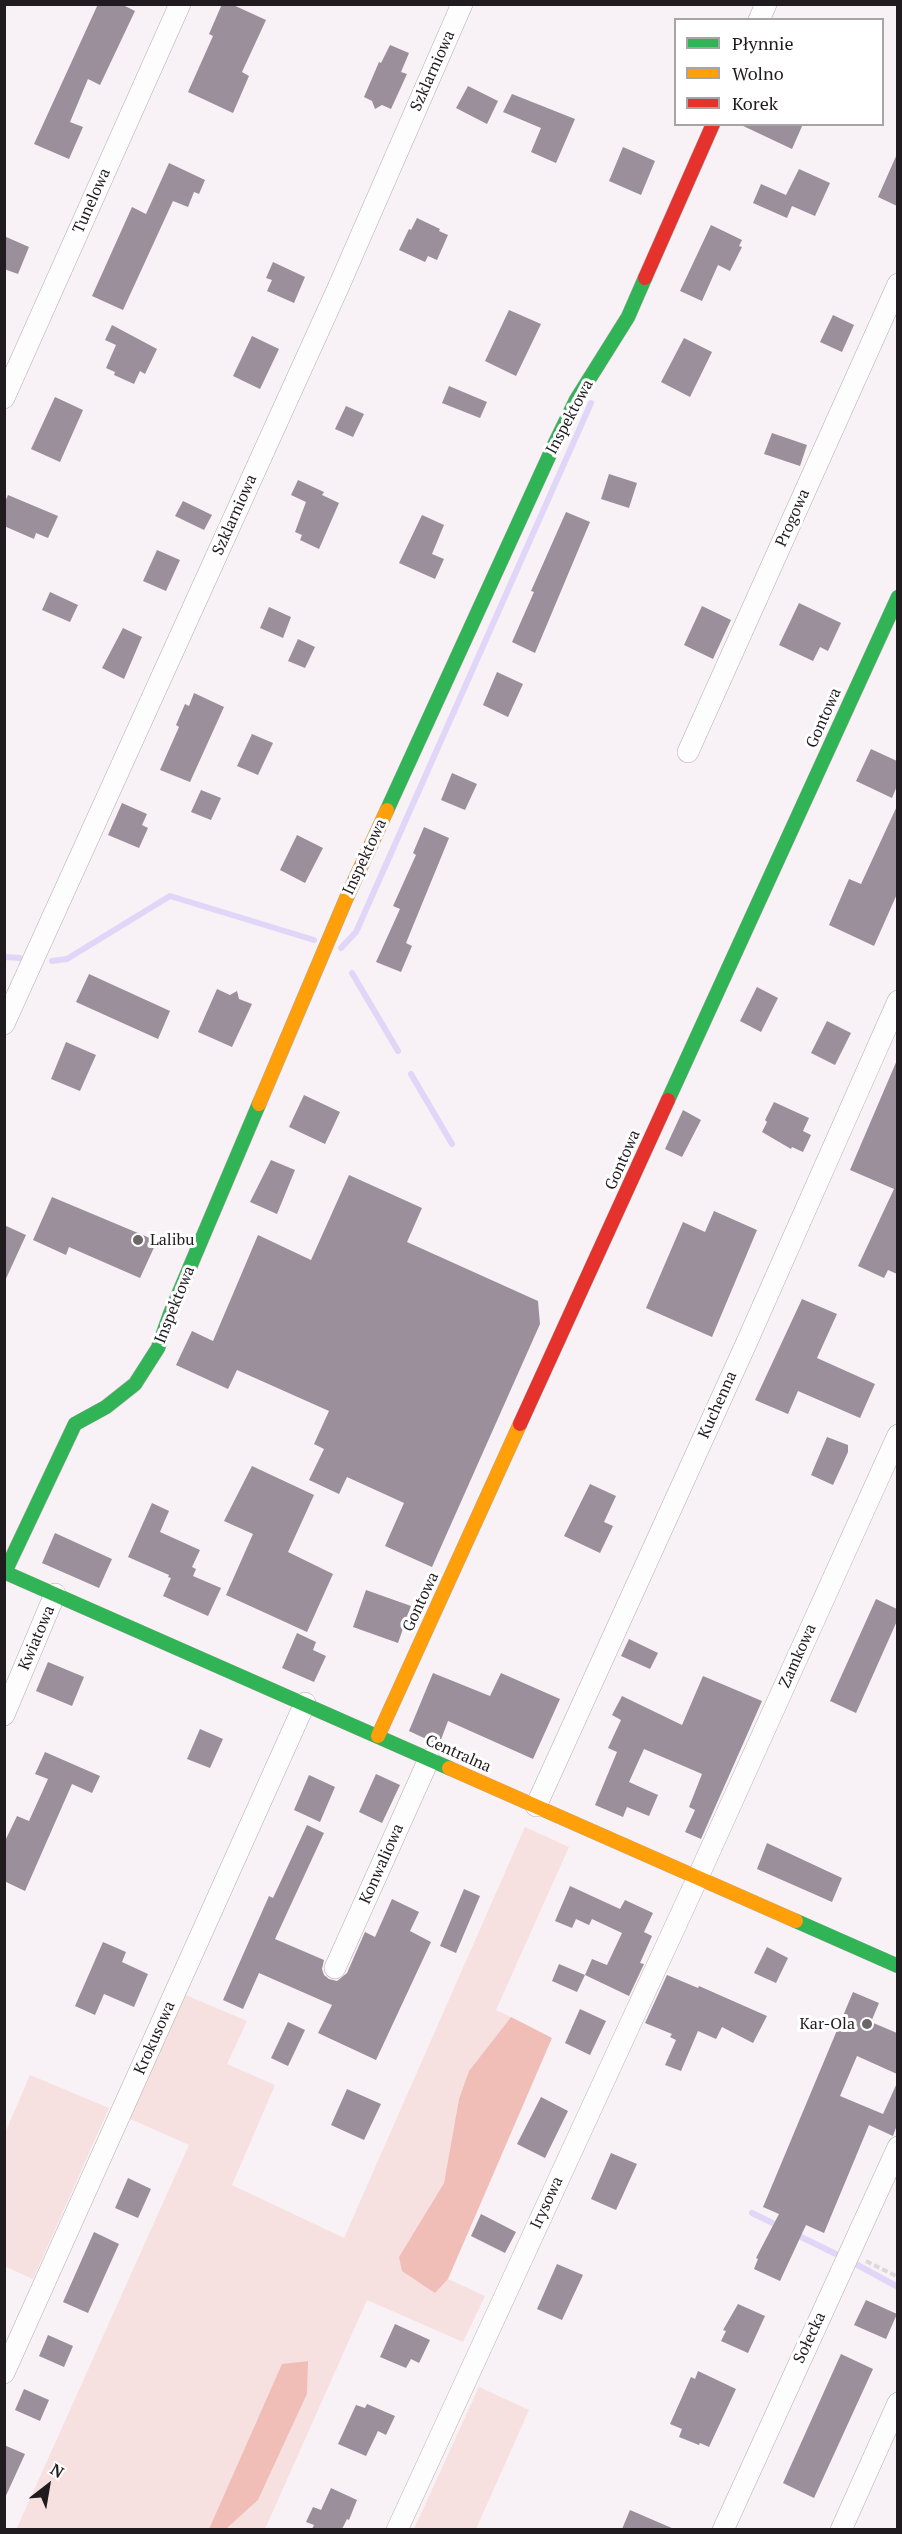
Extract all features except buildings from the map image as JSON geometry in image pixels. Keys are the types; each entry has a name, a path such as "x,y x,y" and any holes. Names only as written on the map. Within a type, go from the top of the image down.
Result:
{"street":[{"name":"Tunelowa","path":"4,398 180,4"},
{"name":"Szklarniowa","path":"4,1024 338,288 462,4"},
{"path":"760,18 766,4"},
{"name":"Inspektowa","path":"5,1572 75,1424 106,1407 135,1384 158,1348 170,1314 351,888 555,443 576,400 628,317 712,126"},
{"name":"Progowa","path":"688,752 897,284"},
{"name":"Gontowa","path":"378,1737 897,597"},
{"name":"Kuchenna","path":"536,1806 746,1344 897,1001"},
{"name":"Zamkowa","path":"698,1877 897,1435"},
{"name":"Centralna","path":"5,1572 897,1966"},
{"name":"Kwiatowa","path":"4,1715 55,1594"},
{"name":"Krokusowa","path":"4,2373 304,1703"},
{"name":"Konwaliowa","path":"335,1968 429,1759"},
{"name":"Irysowa","path":"397,2529 698,1877"},
{"name":"Sołecka","path":"723,2529 897,2147"},
{"path":"841,2529 897,2403"}],"path":[{"path":"850,2252 897,2277"}],"shaded area":[{"path":"525,1827 569,1847 496,2010 511,2017 469,2071 459,2099 444,2183 399,2257 435,2293 448,2279 485,2296 463,2342 367,2300 265,2529 226,2529 258,2500 307,2394 307,2361 282,2365 209,2529 16,2530 189,2145 126,2117 181,1993 247,2021 227,2064 275,2085 232,2185 344,2238"},
{"path":"511,2017 552,2038 448,2279 435,2293 402,2271 399,2257 444,2183 459,2099 469,2071"},
{"path":"30,2075 109,2108 33,2279 4,2266 5,2133"},
{"path":"308,2361 307,2394 258,2500 226,2529 209,2529 282,2364"},
{"path":"479,2387 529,2410 476,2529 414,2529"}],"waterway":[{"path":"341,948 356,932 591,403"},
{"path":"52,961 67,959 170,896 314,940"},
{"path":"4,957 20,958"},
{"path":"352,973 398,1051"},
{"path":"411,1074 452,1144"},
{"path":"752,2213 781,2227"},
{"path":"795,2234 838,2255"},
{"path":"852,2262 898,2287"}],"traffic: fast":[{"path":"387,810 555,443 576,400 628,317 645,278"},
{"path":"668,1100 898,597"},
{"path":"5,1572 75,1424 106,1407 135,1384 158,1348 170,1314 259,1104"},
{"path":"4,1572 449,1768"},
{"path":"796,1921 898,1966"}],"traffic: slow":[{"path":"259,1104 346,899 387,810"},
{"path":"378,1736 520,1424"},
{"path":"449,1768 796,1921"}],"traffic: jam":[{"path":"645,278 712,126"},
{"path":"520,1424 668,1100"}],"place":[{"name":"Lalibu","path":"138,1240"},
{"name":"Kar-Ola","path":"867,2024"}]}
